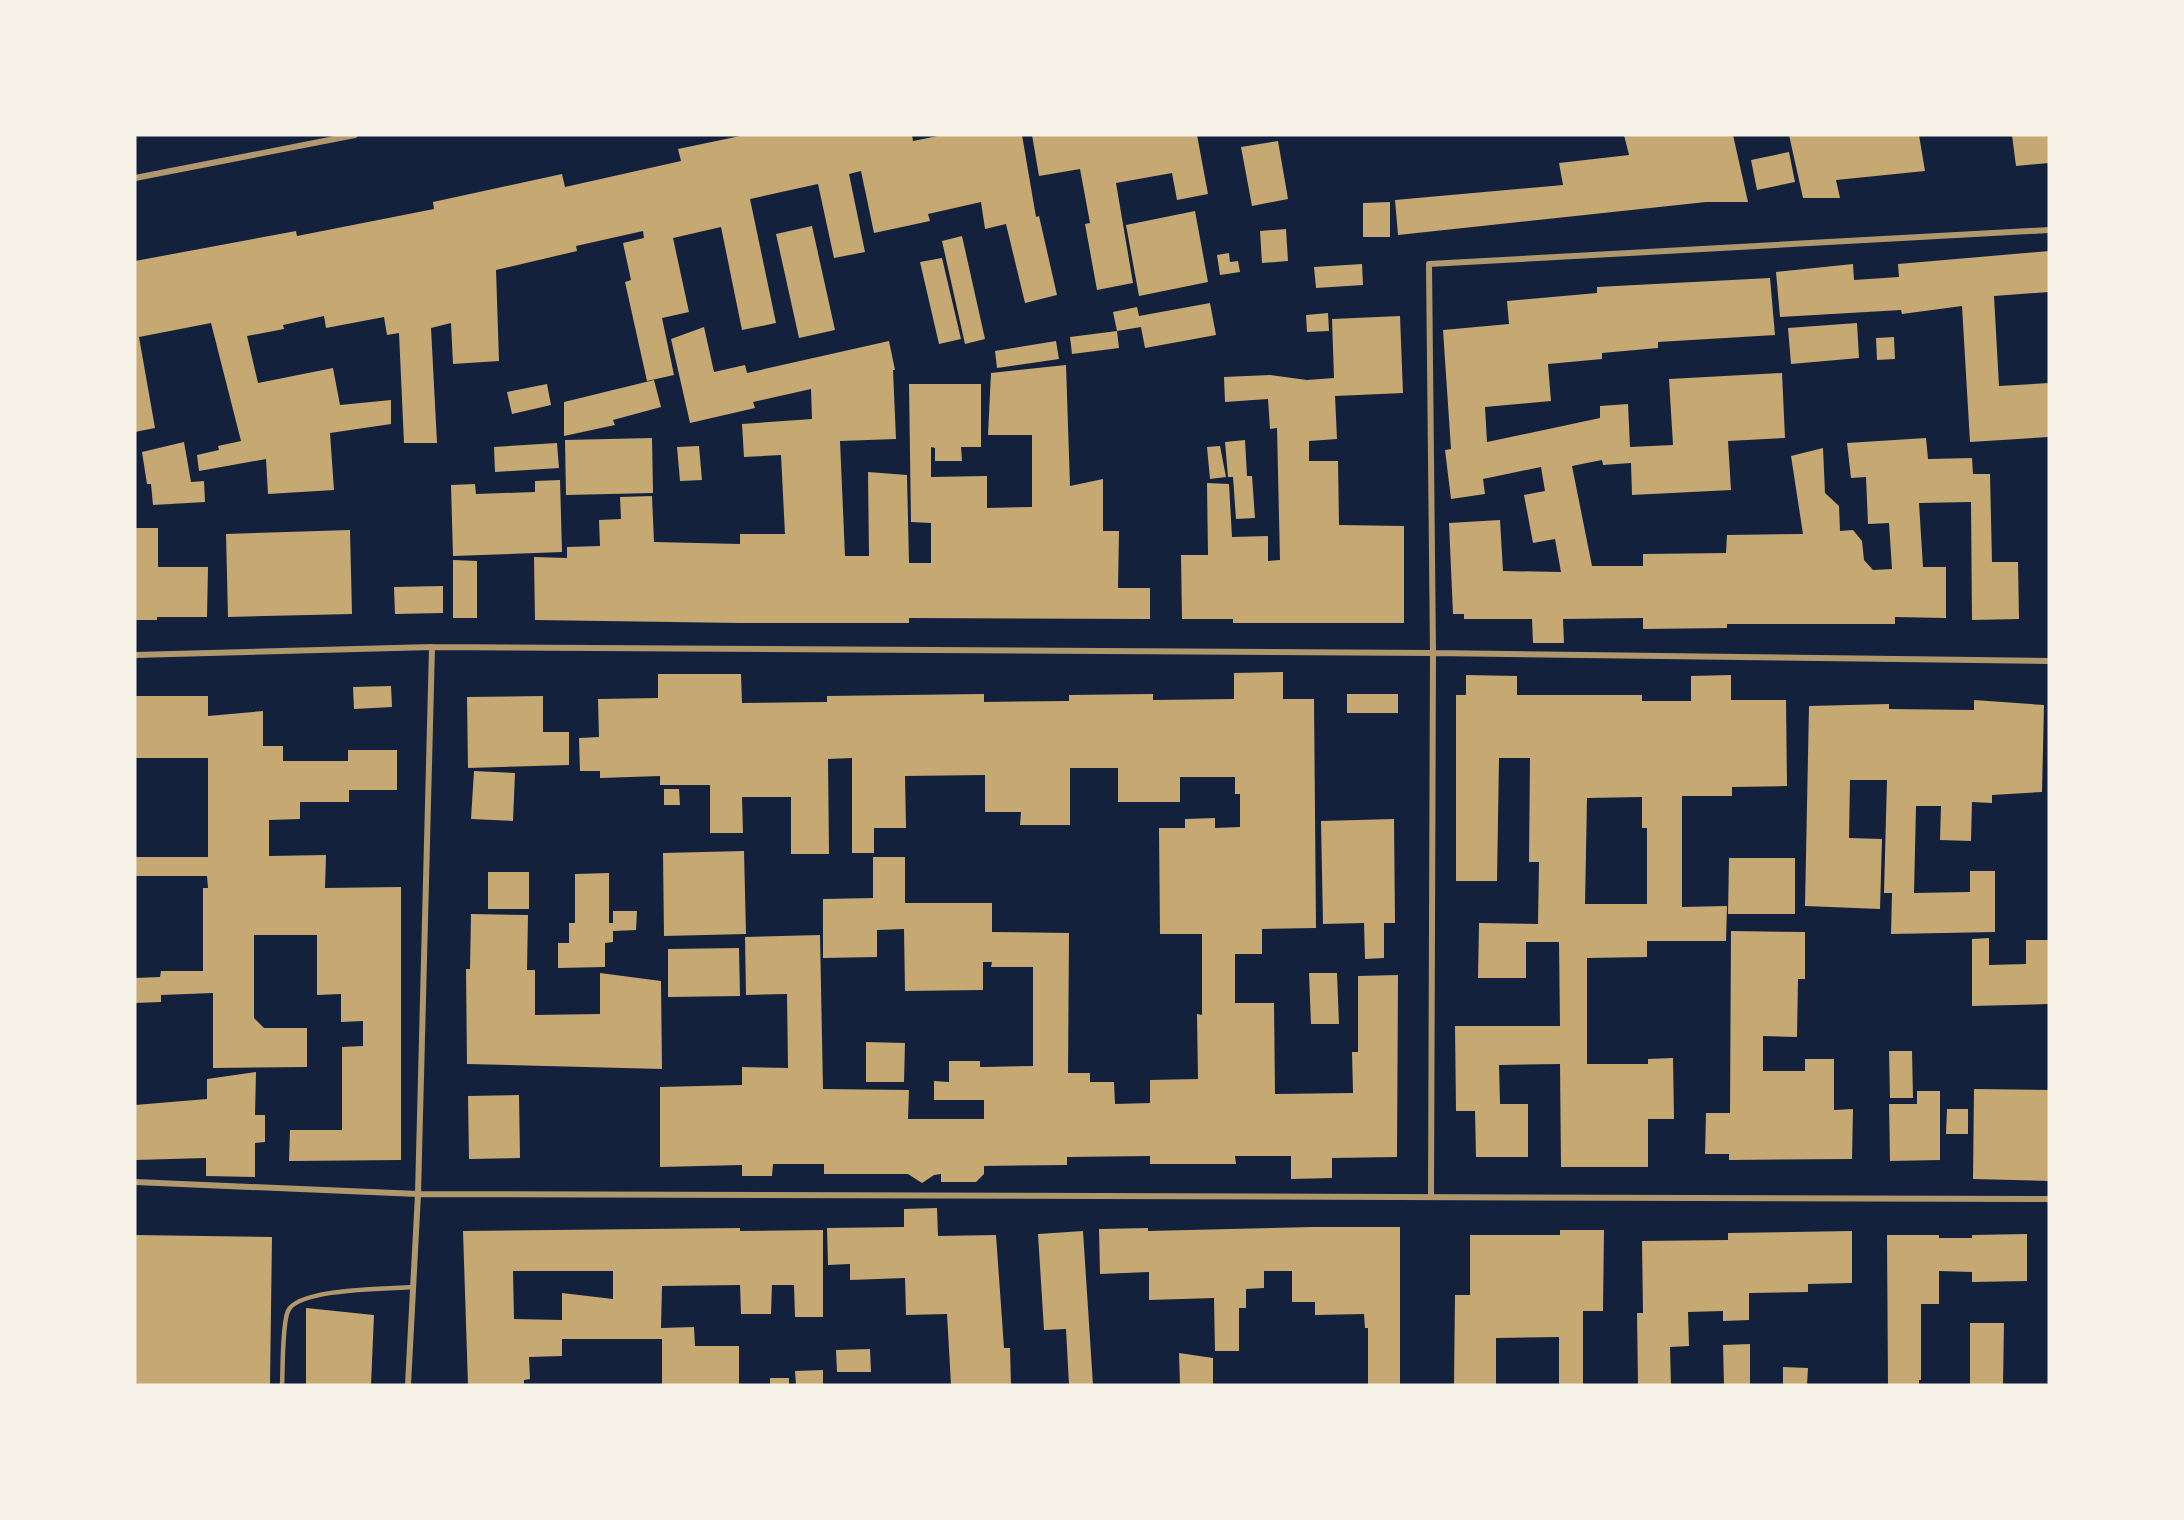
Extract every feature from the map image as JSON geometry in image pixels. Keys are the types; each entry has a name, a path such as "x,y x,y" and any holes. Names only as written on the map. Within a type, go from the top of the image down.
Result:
{"street":[{"path":"135,178 355,135"},
{"path":"1431,1196 1433,653 1429,264 2049,230"},
{"path":"408,1385 418,1194 432,647"},
{"path":"135,655 432,647 1433,653 2049,661"},
{"path":"135,1182 418,1194 2049,1198"}],"lane":[{"path":"282,1385 288,1312 295,1301 320,1294 412,1287"}],"building":[{"path":"745,135 912,135 913,141 943,135 1022,135 1036,217 1039,216 1057,295 1025,303 1006,224 985,229 981,202 928,214 930,221 874,233 861,171 849,174 865,252 834,258 818,184 750,199 776,323 742,330 721,227 673,238 689,312 662,318 674,375 647,381 625,282 631,280 623,243 644,238 643,231 576,246 577,251 496,270 499,361 453,364 451,323 431,328 437,443 404,443 399,333 387,335 384,317 326,328 324,316 283,325 284,329 247,336 258,383 333,368 340,405 391,400 391,424 330,433 334,490 268,494 266,459 199,471 197,455 219,450 218,446 241,441 211,323 139,337 155,428 135,432 135,261 296,231 297,236 434,209 433,202 562,174 565,187 681,161 678,149"},
{"path":"1032,135 1197,135 1208,194 1177,200 1172,173 1116,183 1133,283 1097,290 1085,224 1090,223 1080,169 1039,176"},
{"path":"1624,135 1733,135 1748,202 1706,202 1398,235 1395,200 1563,185 1559,163 1629,155"},
{"path":"1789,135 1919,135 1925,171 1836,180 1840,198 1803,198"},
{"path":"2012,135 2049,135 2049,163 2016,166"},
{"path":"1278,141 1288,199 1252,206 1241,147"},
{"path":"1789,152 1795,182 1757,190 1751,160"},
{"path":"1390,202 1390,237 1363,237 1363,203"},
{"path":"1195,211 1208,282 1139,296 1126,225"},
{"path":"812,226 835,330 799,338 776,234"},
{"path":"1286,229 1288,261 1262,263 1260,231"},
{"path":"962,236 985,339 965,344 942,241"},
{"path":"2049,251 2049,292 1994,296 1999,386 2049,383 2049,437 1970,442 1962,306 1902,314 1901,310 1780,317 1776,272 1853,264 1854,280 1899,277 1898,264"},
{"path":"1229,253 1230,262 1238,261 1240,272 1220,275 1217,255"},
{"path":"942,258 961,339 939,344 920,262"},
{"path":"1362,264 1363,285 1316,288 1314,267"},
{"path":"1770,278 1775,335 1658,342 1658,348 1602,353 1602,359 1548,364 1551,401 1485,407 1487,442 1600,418 1600,406 1628,404 1630,447 1673,445 1669,379 1782,373 1785,438 1728,441 1731,490 1632,495 1631,463 1603,465 1602,460 1572,466 1592,566 1643,566 1643,554 1726,553 1727,535 1803,534 1791,456 1823,448 1825,493 1839,506 1840,531 1853,530 1862,541 1864,560 1873,570 1892,569 1889,523 1868,524 1866,477 1851,478 1847,443 1926,438 1928,459 1972,458 1973,474 1990,474 1992,562 2018,562 2019,619 1972,620 1971,502 1919,503 1923,567 1946,567 1946,618 1895,617 1895,624 1727,624 1727,628 1643,629 1643,618 1563,619 1564,643 1533,643 1532,619 1464,619 1464,614 1453,614 1449,523 1500,520 1503,571 1561,572 1555,539 1533,543 1524,495 1545,491 1541,467 1483,479 1485,494 1451,499 1445,450 1451,449 1443,330 1509,324 1507,301 1597,293 1597,287"},
{"path":"1210,303 1216,335 1145,348 1141,327 1117,331 1113,312 1137,307 1139,316"},
{"path":"1328,313 1329,331 1307,332 1306,315"},
{"path":"1400,316 1403,393 1335,396 1337,439 1309,441 1309,461 1338,461 1339,525 1404,526 1404,623 1233,623 1233,619 1182,619 1181,555 1208,555 1207,483 1229,484 1232,537 1268,536 1268,561 1280,560 1277,428 1270,429 1268,399 1225,402 1224,377 1270,375 1307,380 1334,378 1332,319"},
{"path":"1857,323 1859,358 1791,364 1788,328"},
{"path":"704,327 714,372 745,365 747,373 889,341 895,370 893,370 896,439 840,441 845,556 869,556 868,472 907,475 909,563 931,563 931,523 911,522 909,384 981,384 981,447 961,447 962,461 935,461 935,448 931,447 931,477 987,476 987,508 1032,507 1032,435 988,435 991,373 1066,365 1070,486 1103,479 1103,531 1119,531 1118,588 1150,588 1150,619 909,618 909,623 535,620 534,557 567,558 567,547 600,546 599,520 621,519 620,497 652,496 654,542 740,544 740,534 785,534 781,455 744,457 742,424 812,419 811,389 753,402 755,408 690,423 671,339"},
{"path":"1117,331 1119,348 1072,354 1070,337"},
{"path":"1894,337 1895,359 1877,360 1876,338"},
{"path":"1056,341 1059,359 997,368 995,351"},
{"path":"654,380 661,407 613,420 615,425 564,436 564,402"},
{"path":"547,384 551,405 512,414 507,392"},
{"path":"652,438 653,493 566,495 565,440"},
{"path":"1245,440 1247,476 1252,476 1255,518 1236,519 1233,477 1228,477 1225,442"},
{"path":"184,442 191,482 204,481 205,502 153,505 151,484 147,484 142,452"},
{"path":"557,443 559,468 495,472 494,447"},
{"path":"699,446 702,480 680,481 677,447"},
{"path":"1220,446 1226,477 1210,479 1207,447"},
{"path":"560,480 562,552 453,556 451,485 475,484 476,494 535,492 535,481"},
{"path":"135,528 158,528 158,567 208,567 207,617 157,617 157,620 135,620"},
{"path":"350,530 352,614 228,617 226,534"},
{"path":"453,560 477,561 477,618 453,618"},
{"path":"443,586 443,613 395,614 394,587"},
{"path":"1283,672 1283,699 1314,699 1316,928 1262,929 1262,954 1235,954 1235,1003 1274,1003 1275,1094 1353,1093 1352,1052 1358,1052 1358,976 1398,975 1397,1157 1332,1158 1332,1178 1291,1179 1291,1156 1235,1156 1236,1164 1150,1164 1150,1156 1067,1157 1067,1165 984,1166 984,1174 976,1182 941,1182 941,1174 934,1175 922,1183 908,1174 824,1174 824,1164 773,1164 772,1176 742,1176 742,1165 660,1167 660,1087 742,1085 742,1067 788,1068 787,994 746,995 745,937 820,935 823,1089 909,1090 908,1119 984,1119 984,1100 934,1100 934,1081 949,1082 949,1061 980,1061 980,1067 1033,1066 1033,967 991,967 992,962 983,962 983,990 905,991 904,929 877,930 877,957 823,958 823,899 873,898 873,857 905,857 905,903 992,903 992,932 1069,933 1068,1073 1090,1073 1090,1082 1114,1082 1115,1104 1150,1103 1150,1080 1198,1079 1197,1014 1202,1015 1202,934 1160,934 1159,828 1185,828 1185,819 1215,818 1215,828 1240,827 1240,794 1235,794 1235,777 1180,777 1180,802 1118,802 1118,768 1070,768 1070,825 1020,825 1021,812 985,812 985,775 905,776 906,828 874,828 874,853 852,853 852,758 828,759 829,854 791,854 791,797 742,797 743,833 710,833 710,785 660,785 660,776 600,778 600,771 580,771 579,738 599,737 598,699 658,698 658,674 741,674 742,703 827,702 827,696 984,694 984,702 1069,701 1069,695 1153,694 1153,700 1234,699 1234,673"},
{"path":"1466,675 1517,676 1517,695 1642,695 1642,701 1691,701 1691,676 1731,675 1731,700 1786,700 1787,786 1732,787 1732,796 1682,796 1682,907 1727,906 1726,941 1647,941 1647,957 1587,958 1587,1064 1648,1064 1648,1059 1673,1058 1674,1119 1648,1119 1648,1167 1561,1167 1560,1064 1499,1065 1500,1104 1528,1104 1528,1157 1476,1157 1475,1111 1456,1111 1455,1026 1560,1026 1559,942 1526,942 1526,978 1478,978 1479,923 1538,924 1539,862 1529,862 1530,758 1499,758 1497,881 1456,881 1456,695 1466,695","holes":["1642,797 1642,828 1647,828 1647,904 1585,904 1587,798"]},
{"path":"391,686 392,707 354,709 353,687"},
{"path":"1347,694 1398,694 1398,713 1347,713"},
{"path":"135,696 208,696 208,716 263,711 263,746 283,746 283,761 348,761 348,750 397,750 397,790 349,790 349,802 300,802 300,819 269,820 269,856 326,855 325,888 401,887 401,1160 289,1161 290,1130 342,1130 342,1047 363,1046 363,1021 341,1022 341,994 317,995 317,935 254,935 254,1018 264,1028 307,1028 307,1067 213,1068 213,993 161,995 161,1002 135,1003 135,978 160,977 161,971 203,971 203,888 208,888 207,876 135,876 135,857 208,857 208,758 135,758"},
{"path":"543,696 543,732 569,732 569,765 468,768 467,697"},
{"path":"1974,700 2044,705 2042,792 1992,795 1992,803 1972,802 1971,841 1940,840 1941,806 1916,806 1914,893 1970,892 1970,871 1995,871 1995,932 1891,934 1892,893 1884,893 1887,780 1850,780 1849,838 1882,839 1880,909 1805,906 1809,706 1889,704 1889,709 1974,710"},
{"path":"474,771 515,773 513,821 471,819"},
{"path":"664,789 679,789 680,805 664,805"},
{"path":"1394,819 1395,923 1384,923 1384,958 1365,959 1364,923 1323,924 1321,821"},
{"path":"744,851 746,934 664,936 663,853"},
{"path":"1729,858 1795,858 1795,914 1728,914"},
{"path":"488,872 529,872 529,909 488,909"},
{"path":"609,873 609,923 613,923 613,911 637,911 636,930 613,931 613,942 605,943 605,967 558,968 558,943 569,943 569,923 575,923 575,874"},
{"path":"471,914 528,915 527,970 535,970 535,1015 600,1014 600,973 661,981 662,1069 467,1064 466,969 470,969"},
{"path":"1731,931 1805,932 1805,979 1798,979 1797,1037 1763,1036 1763,1071 1805,1071 1805,1059 1834,1059 1834,1110 1853,1109 1852,1159 1729,1160 1729,1154 1705,1154 1706,1113 1730,1113"},
{"path":"1989,938 1989,965 2026,964 2026,940 2049,940 2049,1004 1972,1006 1972,939"},
{"path":"739,948 740,996 668,997 668,949"},
{"path":"1309,973 1337,973 1339,1024 1311,1024"},
{"path":"866,1042 905,1043 904,1082 866,1082"},
{"path":"1889,1051 1912,1051 1913,1098 1890,1098"},
{"path":"256,1072 255,1115 265,1115 265,1142 255,1143 255,1177 206,1176 206,1158 135,1160 135,1105 207,1099 207,1079"},
{"path":"1974,1089 2049,1090 2049,1181 1973,1179"},
{"path":"1917,1091 1940,1091 1940,1160 1890,1161 1889,1104 1917,1104"},
{"path":"519,1095 520,1158 469,1159 468,1096"},
{"path":"1947,1109 1968,1109 1968,1134 1946,1134"},
{"path":"937,1208 938,1236 996,1235 1004,1348 1010,1348 1011,1385 951,1385 947,1314 906,1315 905,1278 850,1280 850,1264 828,1265 827,1228 904,1227 904,1209"},
{"path":"1400,1227 1400,1385 1368,1385 1368,1328 1365,1328 1364,1314 1315,1315 1315,1302 1292,1302 1292,1271 1264,1271 1264,1288 1246,1289 1246,1308 1239,1308 1239,1351 1215,1351 1214,1298 1149,1300 1149,1272 1100,1274 1099,1229 1148,1228 1148,1231"},
{"path":"740,1228 740,1231 823,1230 823,1317 795,1317 794,1285 772,1285 771,1314 741,1314 740,1285 662,1286 661,1328 694,1327 695,1346 739,1346 739,1385 662,1385 662,1339 562,1339 562,1356 529,1357 530,1379 524,1380 524,1385 468,1385 463,1231","holes":["513,1271 613,1271 613,1299 562,1293 562,1320 514,1319"]},
{"path":"1560,1230 1604,1230 1603,1311 1583,1311 1583,1385 1559,1385 1559,1337 1496,1338 1496,1385 1454,1385 1455,1295 1470,1295 1470,1235 1560,1235"},
{"path":"1083,1231 1093,1385 1069,1385 1066,1329 1044,1330 1038,1234"},
{"path":"1852,1231 1852,1283 1808,1284 1808,1292 1749,1293 1749,1320 1723,1321 1723,1311 1688,1312 1689,1346 1670,1347 1671,1385 1638,1385 1637,1313 1643,1313 1642,1241 1728,1240 1728,1233"},
{"path":"2027,1234 2027,1281 1972,1282 1972,1272 1939,1271 1939,1304 1921,1304 1921,1380 1919,1380 1919,1385 1888,1385 1887,1235 1939,1235 1939,1238 1972,1238 1972,1235"},
{"path":"135,1235 272,1237 270,1385 135,1385"},
{"path":"306,1308 374,1315 371,1385 306,1385"},
{"path":"1970,1323 2004,1323 2003,1385 1970,1385"},
{"path":"1750,1344 1750,1385 1724,1385 1723,1345"},
{"path":"870,1349 871,1372 837,1372 836,1350"},
{"path":"1179,1353 1213,1358 1213,1385 1180,1385"},
{"path":"1783,1367 1808,1368 1807,1385 1783,1385"},
{"path":"823,1370 823,1385 796,1385 795,1371"},
{"path":"770,1378 789,1378 789,1385 770,1385"}]}
